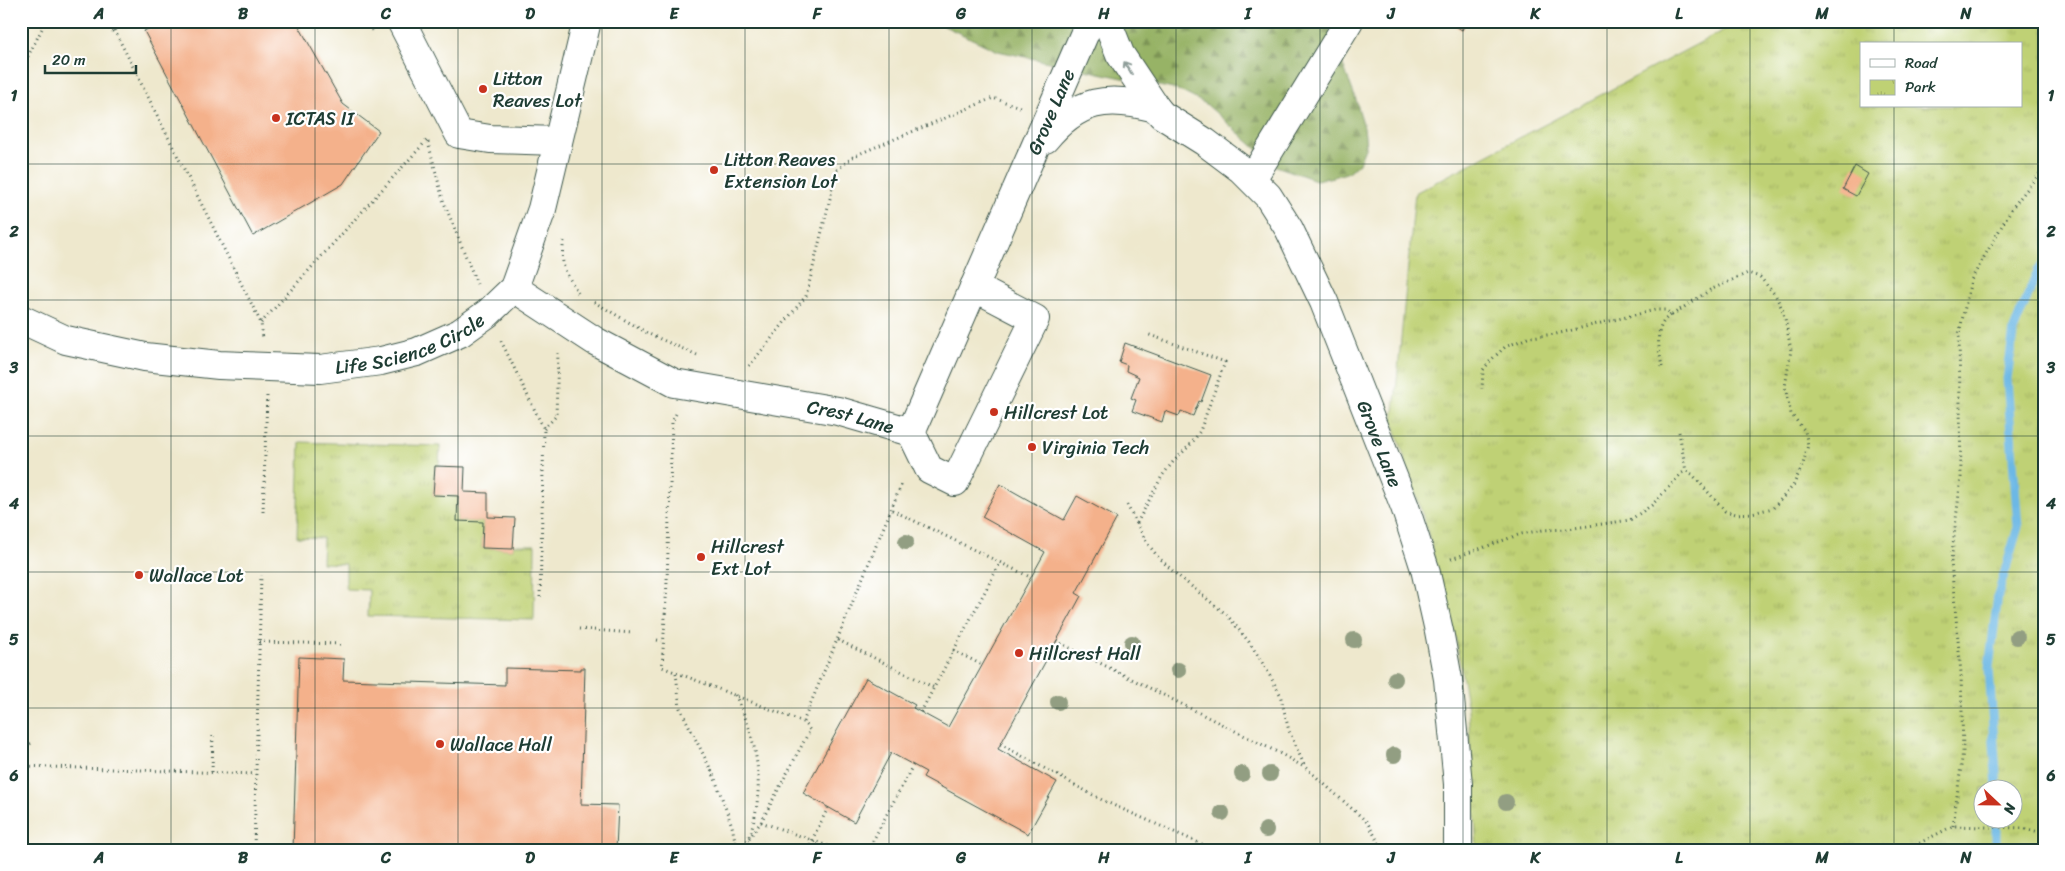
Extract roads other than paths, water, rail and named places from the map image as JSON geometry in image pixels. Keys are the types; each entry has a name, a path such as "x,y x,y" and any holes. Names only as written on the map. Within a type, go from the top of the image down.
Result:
{"street":[{"path":"402,21 459,134 490,139 558,141"},
{"name":"Life Science Circle","path":"21,319 66,340 145,358 219,365 320,369 381,361 417,352 460,333 488,313 514,288 542,209 587,21"},
{"name":"Grove Lane","path":"1033,153 1090,21"},
{"name":"Grove Lane","path":"1106,21 1120,54 1162,115 1205,142 1252,179 1277,208 1324,302 1405,507 1425,569 1440,631 1448,679 1458,784 1458,850"},
{"path":"1252,179 1349,21"},
{"name":"Grove Lane","path":"1033,153 1055,126 1082,107 1117,101 1134,102 1156,108"},
{"name":"Crest Lane","path":"514,288 595,341 674,383 828,409 911,432 1033,153"},
{"path":"911,432 929,469 955,482 1035,319 974,287"}],"waterway":[{"path":"1996,778 1989,668 1998,595 2018,527 2007,379 2014,329 2038,271 2044,263"},
{"path":"1996,828 1996,850"}],"place":[{"name":"Litton Reaves Lot","path":"483,89"},
{"name":"ICTAS II","path":"276,118"},
{"name":"Litton Reaves Extension Lot","path":"714,170"},
{"name":"Hillcrest Lot","path":"994,412"},
{"name":"Virginia Tech","path":"1032,447"},
{"name":"Hillcrest Ext Lot","path":"701,557"},
{"name":"Wallace Lot","path":"139,575"},
{"name":"Hillcrest Hall","path":"1019,653"},
{"name":"Wallace Hall","path":"440,744"}]}
